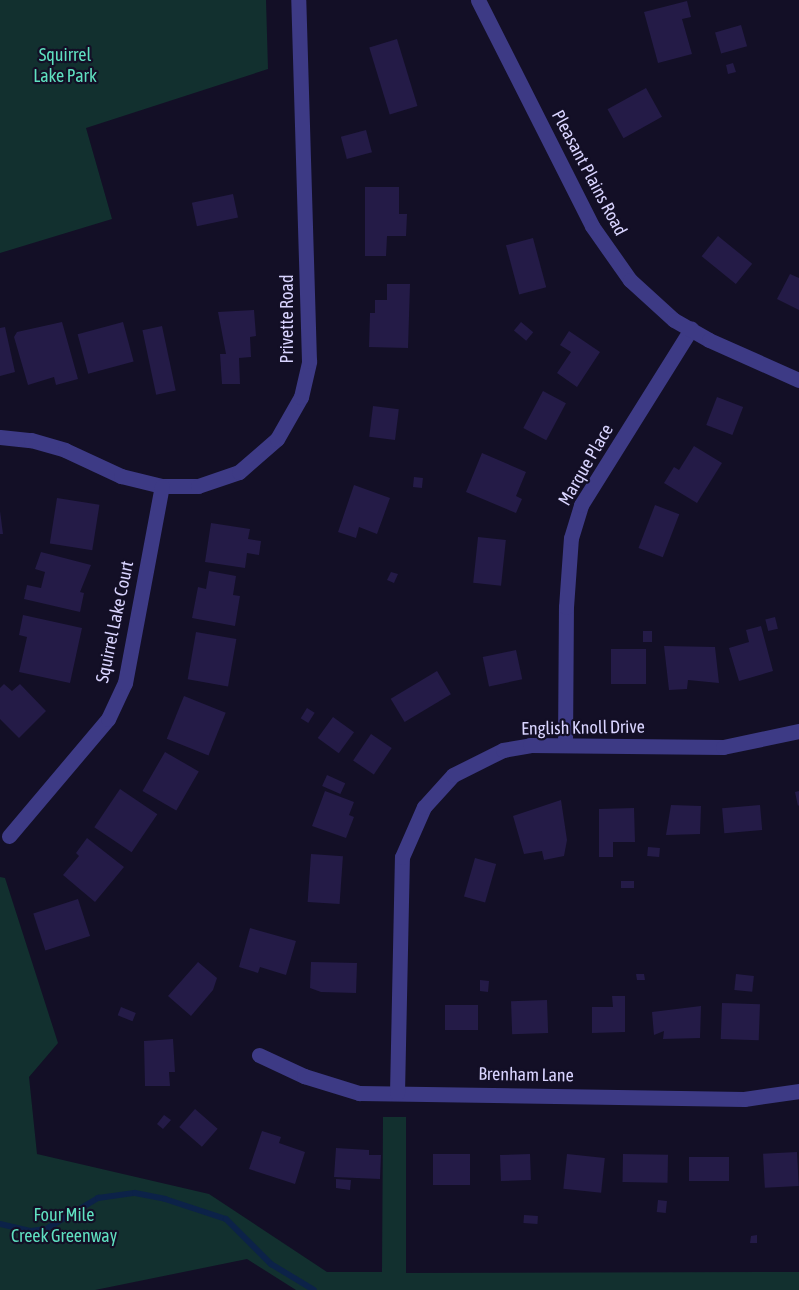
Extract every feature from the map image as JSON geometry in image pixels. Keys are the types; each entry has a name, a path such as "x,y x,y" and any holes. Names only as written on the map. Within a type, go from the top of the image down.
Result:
{"street":[{"name":"Privette Road","path":"0,437 31,440 65,450 121,476 162,486 198,486 239,472 277,439 301,397 309,361 309,293 300,146 298,0"},
{"name":"Pleasant Plains Road","path":"478,0 592,226 630,280 658,307 691,329 759,365 799,380"},
{"name":"Marque Place","path":"565,745 566,607 571,538 581,505 691,329"},
{"name":"Squirrel Lake Court","path":"9,836 108,719 125,683 162,486"},
{"name":"English Knoll Drive","path":"397,1093 399,892 408,837 431,798 467,765 503,750 565,745 723,747 799,730"},
{"name":"Brenham Lane","path":"259,1055 339,1088 359,1093 744,1099 799,1091"}],"green space":[{"name":"Squirrel Lake Park","path":"0,0 266,0 268,69 86,128 112,219 0,253"},
{"name":"Four Mile Creek Greenway","path":"0,877 5,878 58,1043 29,1077 37,1154 209,1194 327,1272 382,1272 383,1117 406,1117 406,1273 799,1272 799,1290 296,1290 247,1259 95,1290 0,1290"}],"building":[{"path":"687,1 691,17 682,19 692,54 658,63 644,12"},
{"path":"741,25 747,46 721,54 715,32"},
{"path":"397,39 417,106 390,114 369,47"},
{"path":"733,63 736,72 728,74 726,65"},
{"path":"646,88 662,117 624,138 608,109"},
{"path":"366,130 372,152 347,159 341,137"},
{"path":"365,187 399,187 399,214 407,214 406,236 387,236 386,256 365,256"},
{"path":"233,194 238,217 197,226 192,203"},
{"path":"718,236 752,264 736,284 702,256"},
{"path":"533,238 546,287 519,295 506,245"},
{"path":"790,274 799,278 799,310 777,299"},
{"path":"387,284 410,284 408,348 369,347 370,313 375,313 375,300 387,300"},
{"path":"254,310 256,336 250,337 251,357 239,358 240,384 222,384 220,354 226,354 218,312"},
{"path":"62,322 78,379 56,385 54,377 28,385 14,337 17,332"},
{"path":"123,322 134,362 88,374 78,334"},
{"path":"521,322 533,332 526,341 514,330"},
{"path":"162,326 176,391 156,395 142,330"},
{"path":"5,327 15,372 0,376 0,328"},
{"path":"569,331 600,352 577,387 557,373 571,352 560,345"},
{"path":"543,391 566,403 546,440 523,428"},
{"path":"717,397 743,407 732,435 706,425"},
{"path":"373,406 399,409 395,440 369,437"},
{"path":"694,446 722,463 697,503 664,483 674,467 679,470"},
{"path":"482,453 526,472 516,496 522,499 516,513 466,492"},
{"path":"414,477 423,478 422,488 413,487"},
{"path":"354,485 390,498 377,534 359,527 356,538 338,532"},
{"path":"57,498 99,505 92,550 50,543"},
{"path":"655,505 679,514 663,557 639,548"},
{"path":"0,511 3,534 0,534"},
{"path":"211,523 250,529 248,539 261,541 259,555 247,553 245,568 205,562"},
{"path":"478,537 506,540 501,586 473,583"},
{"path":"41,552 91,565 80,592 84,593 80,612 24,599 27,585 41,588 45,572 35,569"},
{"path":"209,571 236,576 233,595 240,596 235,626 192,618 198,587 206,589"},
{"path":"391,572 398,574 394,583 387,580"},
{"path":"23,615 82,628 70,683 19,672 27,637 19,635"},
{"path":"775,617 778,629 768,631 765,619"},
{"path":"761,626 773,671 739,681 729,648 749,642 746,630"},
{"path":"643,631 652,631 652,642 643,642"},
{"path":"196,632 236,639 228,686 188,679"},
{"path":"664,646 715,647 719,683 688,680 687,689 669,690"},
{"path":"611,649 646,649 646,684 611,684"},
{"path":"516,650 522,679 489,686 483,657"},
{"path":"437,671 451,694 405,722 391,699"},
{"path":"4,684 12,691 20,684 46,711 19,738 0,719 0,688"},
{"path":"184,696 226,713 208,756 167,739"},
{"path":"307,708 315,713 308,723 301,718"},
{"path":"333,717 354,732 339,753 318,738"},
{"path":"371,734 392,748 374,775 353,761"},
{"path":"165,752 199,772 176,810 142,791"},
{"path":"327,775 345,783 340,794 322,786"},
{"path":"120,789 157,814 132,852 94,827"},
{"path":"325,791 354,802 349,815 354,817 346,838 312,826"},
{"path":"799,791 799,805 798,806 795,792"},
{"path":"561,800 567,840 564,856 544,860 542,851 524,854 513,816"},
{"path":"671,805 701,806 700,834 666,835"},
{"path":"760,805 762,830 724,833 722,808"},
{"path":"634,808 635,842 613,842 613,857 599,857 599,809"},
{"path":"87,838 124,867 95,902 63,875 79,856 76,853"},
{"path":"648,847 660,848 659,857 647,856"},
{"path":"311,854 343,856 340,904 308,902"},
{"path":"475,858 496,864 485,903 464,896"},
{"path":"621,881 634,881 634,888 621,888"},
{"path":"78,899 90,936 45,951 33,914"},
{"path":"250,928 296,941 286,975 260,967 258,973 239,967"},
{"path":"198,962 217,978 213,990 191,1016 168,996"},
{"path":"311,962 357,963 356,993 321,992 310,988"},
{"path":"636,974 644,974 645,980 637,980"},
{"path":"736,974 754,976 752,992 734,990"},
{"path":"480,980 489,981 488,992 480,991"},
{"path":"612,996 625,996 625,1032 592,1033 592,1007 613,1007"},
{"path":"547,1000 548,1033 512,1034 511,1001"},
{"path":"722,1003 760,1004 759,1040 721,1039"},
{"path":"445,1005 478,1005 478,1030 445,1030"},
{"path":"701,1006 700,1038 663,1039 664,1031 654,1035 652,1012"},
{"path":"121,1007 136,1013 132,1021 118,1015"},
{"path":"173,1039 175,1072 169,1072 170,1086 145,1086 144,1041"},
{"path":"195,1109 218,1129 202,1147 179,1127"},
{"path":"164,1115 171,1120 163,1129 157,1124"},
{"path":"262,1131 281,1137 279,1143 305,1152 295,1184 249,1169"},
{"path":"336,1148 369,1150 369,1155 381,1155 380,1179 334,1177"},
{"path":"797,1152 799,1186 765,1188 763,1154"},
{"path":"433,1154 470,1154 470,1185 433,1185"},
{"path":"530,1154 531,1180 501,1181 500,1155"},
{"path":"567,1154 605,1158 601,1193 563,1189"},
{"path":"623,1154 668,1155 668,1183 623,1182"},
{"path":"689,1157 729,1157 729,1181 689,1181"},
{"path":"336,1179 351,1180 350,1190 336,1188"},
{"path":"658,1200 667,1201 666,1213 657,1212"},
{"path":"524,1215 538,1216 537,1224 523,1223"},
{"path":"757,1235 757,1243 750,1243 751,1236"}],"waterway":[{"path":"0,1224 31,1231 46,1229 98,1198 135,1193 165,1199 226,1219 271,1264 314,1290"}]}
